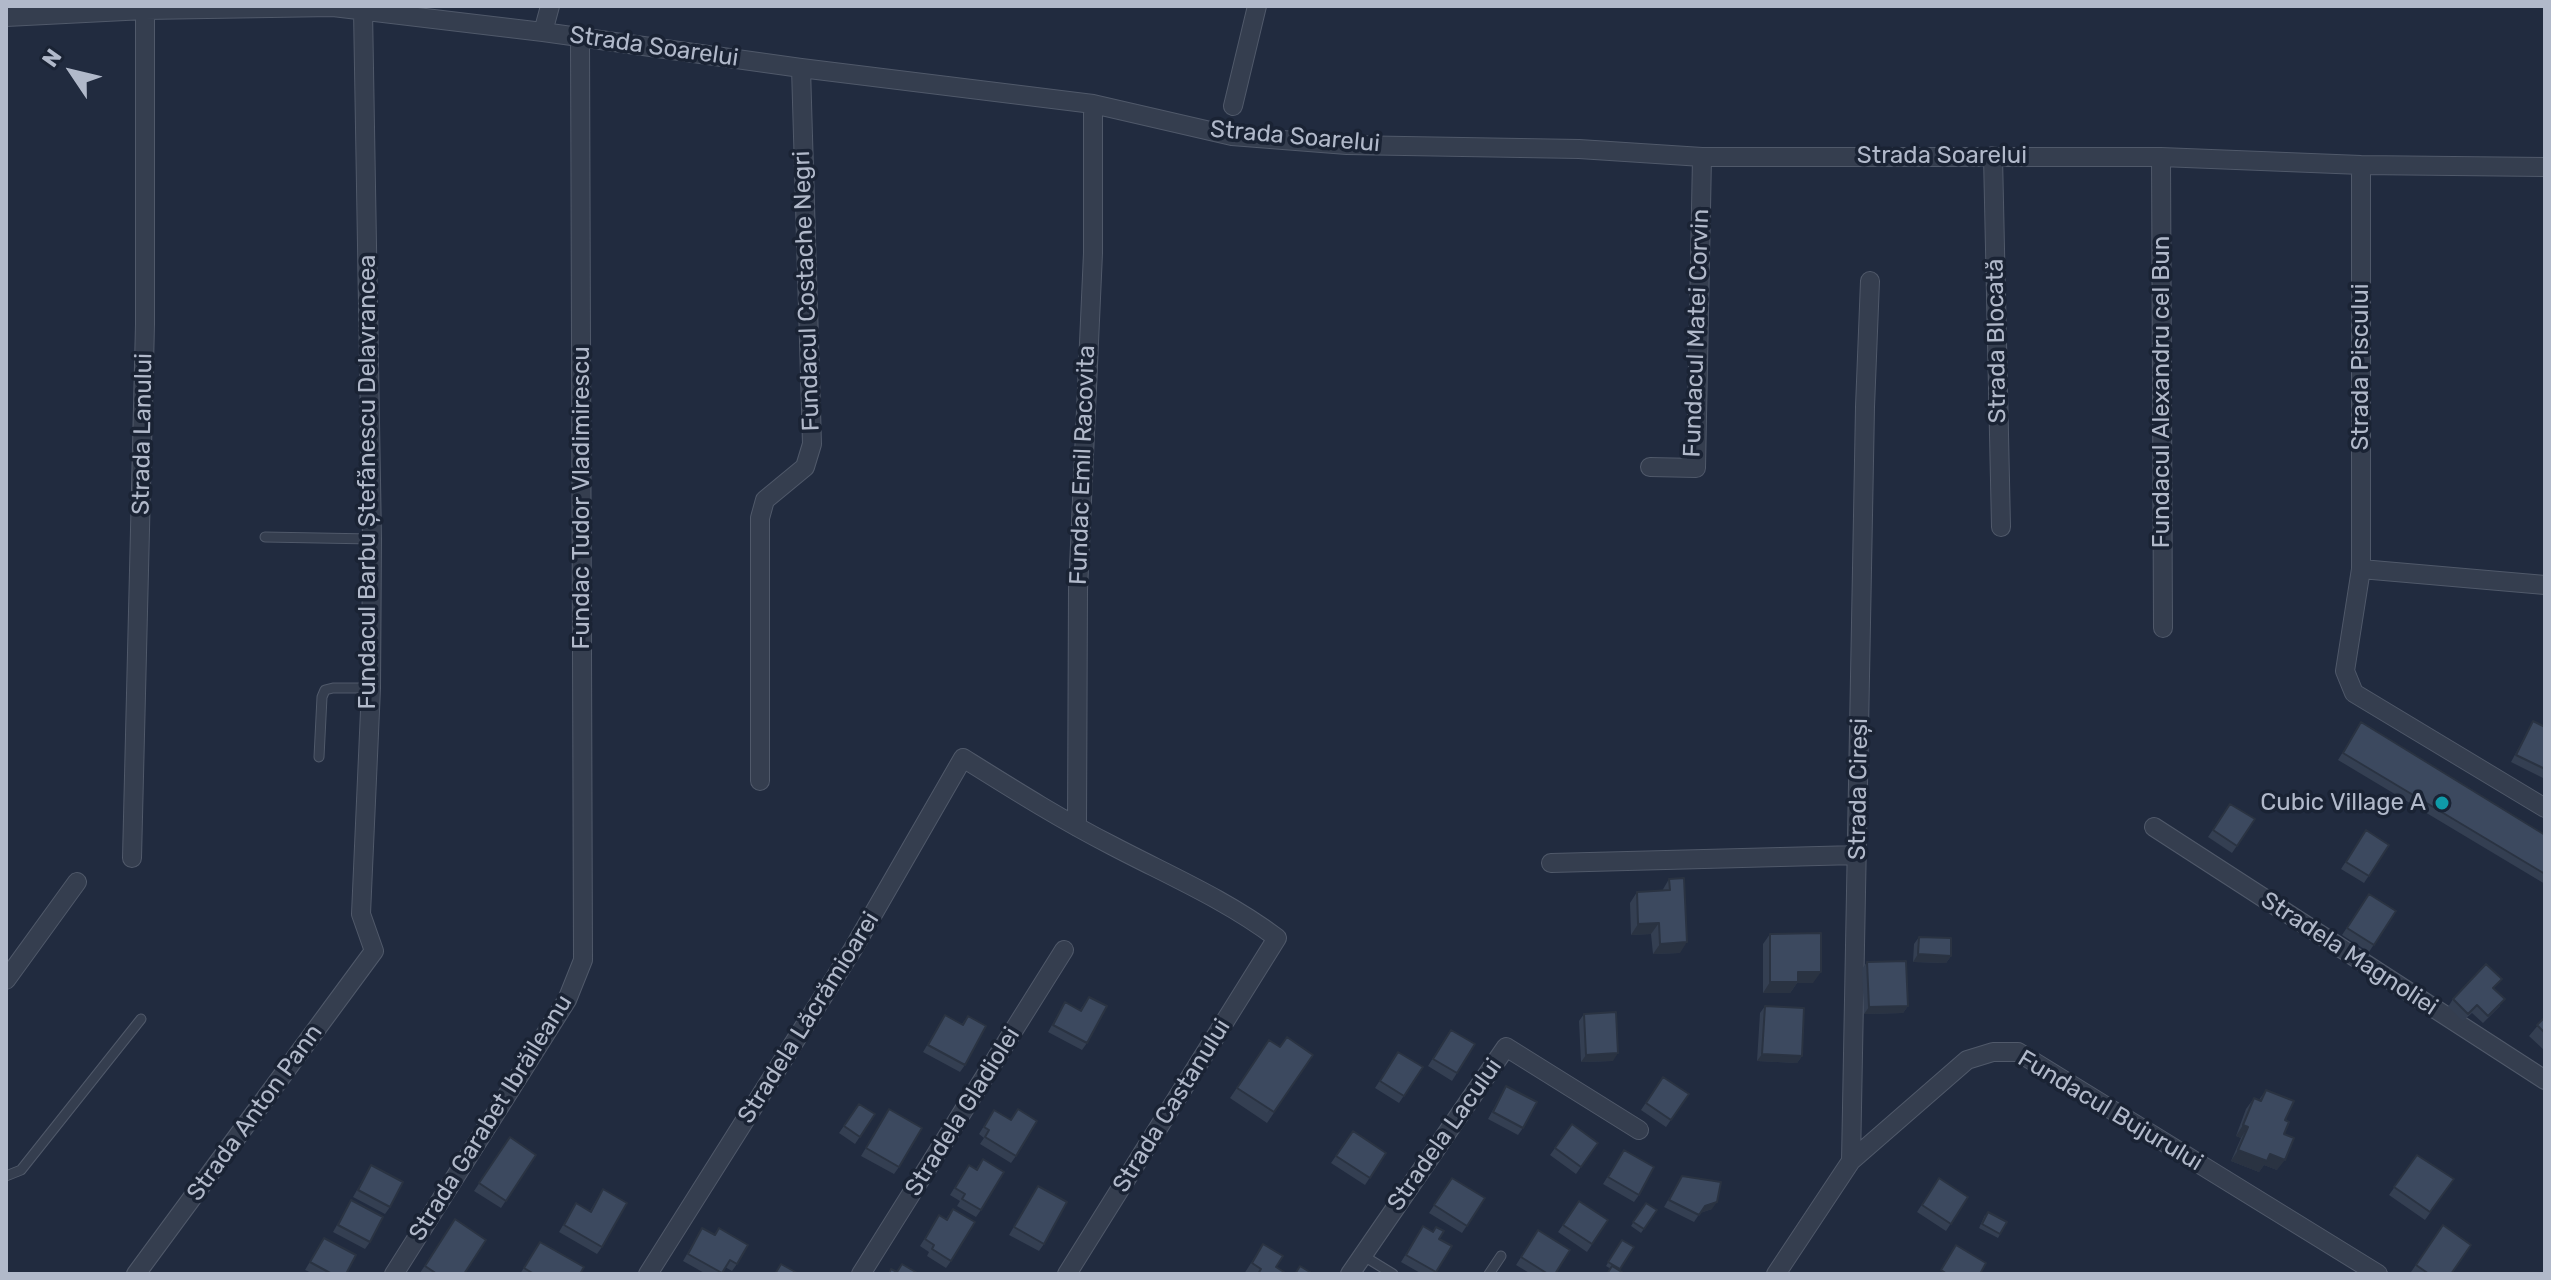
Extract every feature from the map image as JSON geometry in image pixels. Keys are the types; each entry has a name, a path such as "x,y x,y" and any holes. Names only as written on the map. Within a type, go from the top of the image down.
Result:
{"street":[{"path":"543,32 550,6"},
{"path":"1233,106 1257,6"},
{"name":"Strada Soarelui","path":"6,17 203,8 333,7 1093,104 1232,136 1347,145 1579,149 1702,157 2161,157 2361,165 2545,167"},
{"name":"Strada Lanului","path":"132,858 145,324 145,10"},
{"name":"Fundacul Barbu Ștefănescu Delavrancea","path":"363,10 372,539 371,688 361,914 374,951"},
{"name":"Fundac Tudor Vladimirescu","path":"580,37 583,960"},
{"name":"Fundacul Costache Negri","path":"760,781 760,518 765,500 805,467 812,444 801,68"},
{"name":"Fundac Emil Racovita","path":"1077,827 1078,590 1093,253 1093,104"},
{"name":"Strada Blocată","path":"1993,156 2001,527"},
{"name":"Fundacul Matei Corvin","path":"1650,467 1696,468 1702,157"},
{"name":"Fundacul Alexandru cel Bun","path":"2161,157 2163,628"},
{"name":"Strada Piscului","path":"2361,165 2361,569 2345,671 2354,693 2545,808"},
{"name":"Strada Cireși","path":"1851,1161 1870,281"},
{"path":"2361,569 2545,585"},
{"name":"Stradela Lăcrămioarei","path":"648,1274 853,949 963,758 1077,827"},
{"name":"Strada Castanului","path":"1067,1274 1277,938 1246,915 1194,885 1077,827"},
{"name":"Stradela Magnoliei","path":"2154,827 2545,1080"},
{"path":"1551,863 1857,855"},
{"path":"6,980 77,882"},
{"name":"Stradela Gladiolei","path":"861,1274 1064,950"},
{"name":"Strada Anton Pann","path":"136,1274 374,951"},
{"name":"Strada Garabet Ibrăileanu","path":"394,1274 567,1000 583,960"},
{"name":"Stradela Lacului","path":"1350,1274 1506,1047 1639,1130"},
{"name":"Fundacul Bujurului","path":"1851,1161 1967,1060 1993,1052 2018,1052 2378,1274"},
{"path":"1776,1274 1851,1161"}],"lane":[{"path":"265,537 372,539"},
{"path":"319,757 325,690 371,688"},
{"path":"6,1176 21,1170 141,1019"},
{"path":"1362,1255 1393,1274"},
{"path":"1489,1274 1501,1256"}],"building":[{"path":"2533,721 2545,727 2545,769 2516,755"},
{"name":"Cubic Village A","path":"2361,722 2545,835 2545,874 2343,753"},
{"path":"2230,804 2255,819 2237,846 2213,830"},
{"path":"2366,830 2389,845 2369,876 2346,862"},
{"path":"1684,878 1687,942 1660,944 1659,923 1638,924 1637,892 1670,890 1669,879"},
{"path":"2369,894 2396,911 2374,945 2347,928"},
{"path":"1821,933 1821,972 1798,972 1798,982 1770,982 1770,934"},
{"path":"1919,937 1951,938 1951,956 1918,954"},
{"path":"1906,961 1908,1006 1869,1007 1867,962"},
{"path":"2486,964 2502,979 2493,988 2505,999 2488,1016 2477,1005 2468,1014 2453,999"},
{"path":"1089,997 1107,1006 1087,1043 1053,1025 1065,1002 1081,1011"},
{"path":"1765,1006 1804,1008 1802,1056 1762,1054"},
{"path":"1616,1012 1618,1053 1586,1055 1584,1014"},
{"path":"945,1015 963,1025 968,1016 986,1026 965,1065 928,1045"},
{"path":"2545,1017 2545,1033 2537,1025"},
{"path":"1451,1030 1475,1044 1457,1073 1433,1059"},
{"path":"1287,1037 1313,1055 1274,1112 1237,1088 1269,1040 1280,1047"},
{"path":"1398,1052 1423,1067 1404,1096 1380,1081"},
{"path":"1663,1077 1689,1094 1671,1120 1646,1103"},
{"path":"1506,1086 1537,1102 1523,1128 1493,1112"},
{"path":"2266,1090 2294,1101 2285,1120 2289,1122 2284,1134 2294,1138 2285,1160 2270,1154 2267,1161 2238,1150 2248,1127 2243,1125 2254,1098 2261,1101"},
{"path":"859,1104 875,1114 860,1137 844,1126"},
{"path":"889,1109 922,1128 899,1167 866,1148"},
{"path":"1018,1109 1037,1121 1016,1156 985,1137 989,1130 984,1127 994,1110 1011,1120"},
{"path":"1572,1124 1598,1143 1581,1167 1555,1148"},
{"path":"1353,1131 1386,1153 1370,1178 1336,1156"},
{"path":"510,1137 536,1155 506,1201 479,1183"},
{"path":"1624,1150 1654,1167 1639,1195 1608,1177"},
{"path":"2417,1155 2454,1179 2430,1212 2394,1187"},
{"path":"983,1159 1004,1172 981,1210 962,1199 965,1194 955,1188 969,1165 977,1170"},
{"path":"371,1165 403,1182 390,1207 358,1190"},
{"path":"1682,1176 1721,1182 1717,1202 1705,1206 1699,1215 1669,1200"},
{"path":"1452,1178 1485,1198 1467,1226 1434,1205"},
{"path":"1939,1178 1968,1197 1951,1224 1922,1205"},
{"path":"1038,1186 1067,1202 1044,1244 1014,1227"},
{"path":"603,1189 627,1203 602,1247 564,1225 576,1203 591,1212"},
{"path":"351,1200 383,1217 370,1242 338,1225"},
{"path":"1579,1201 1608,1220 1592,1244 1563,1225"},
{"path":"1646,1203 1657,1210 1644,1229 1633,1222"},
{"path":"953,1209 975,1222 951,1261 932,1249 934,1245 925,1239 939,1215 947,1220"},
{"path":"1988,1212 2007,1222 2000,1234 1982,1224"},
{"path":"455,1219 486,1240 464,1274 437,1274 425,1266"},
{"path":"2443,1225 2471,1245 2451,1274 2429,1274 2416,1265"},
{"path":"1423,1226 1433,1232 1436,1227 1444,1231 1439,1239 1452,1246 1436,1272 1406,1255"},
{"path":"702,1228 715,1235 719,1228 748,1245 737,1264 730,1260 722,1273 688,1254"},
{"path":"1538,1230 1570,1250 1555,1274 1548,1274 1521,1257"},
{"path":"324,1238 356,1255 346,1274 332,1274 310,1262"},
{"path":"1622,1240 1634,1247 1620,1269 1608,1262"},
{"path":"540,1242 584,1267 580,1274 534,1274 524,1268"},
{"path":"1263,1244 1283,1256 1276,1267 1287,1274 1258,1274 1261,1269 1252,1263"},
{"path":"1956,1245 1986,1263 1980,1274 1947,1274 1941,1270"},
{"path":"781,1264 799,1274 775,1274"},
{"path":"902,1264 919,1274 889,1274 891,1269 897,1272"},
{"path":"1300,1266 1313,1274 1295,1274"},
{"path":"1612,1266 1625,1274 1607,1274"}],"place":[{"name":"Cubic Village A","path":"2442,803"}]}
